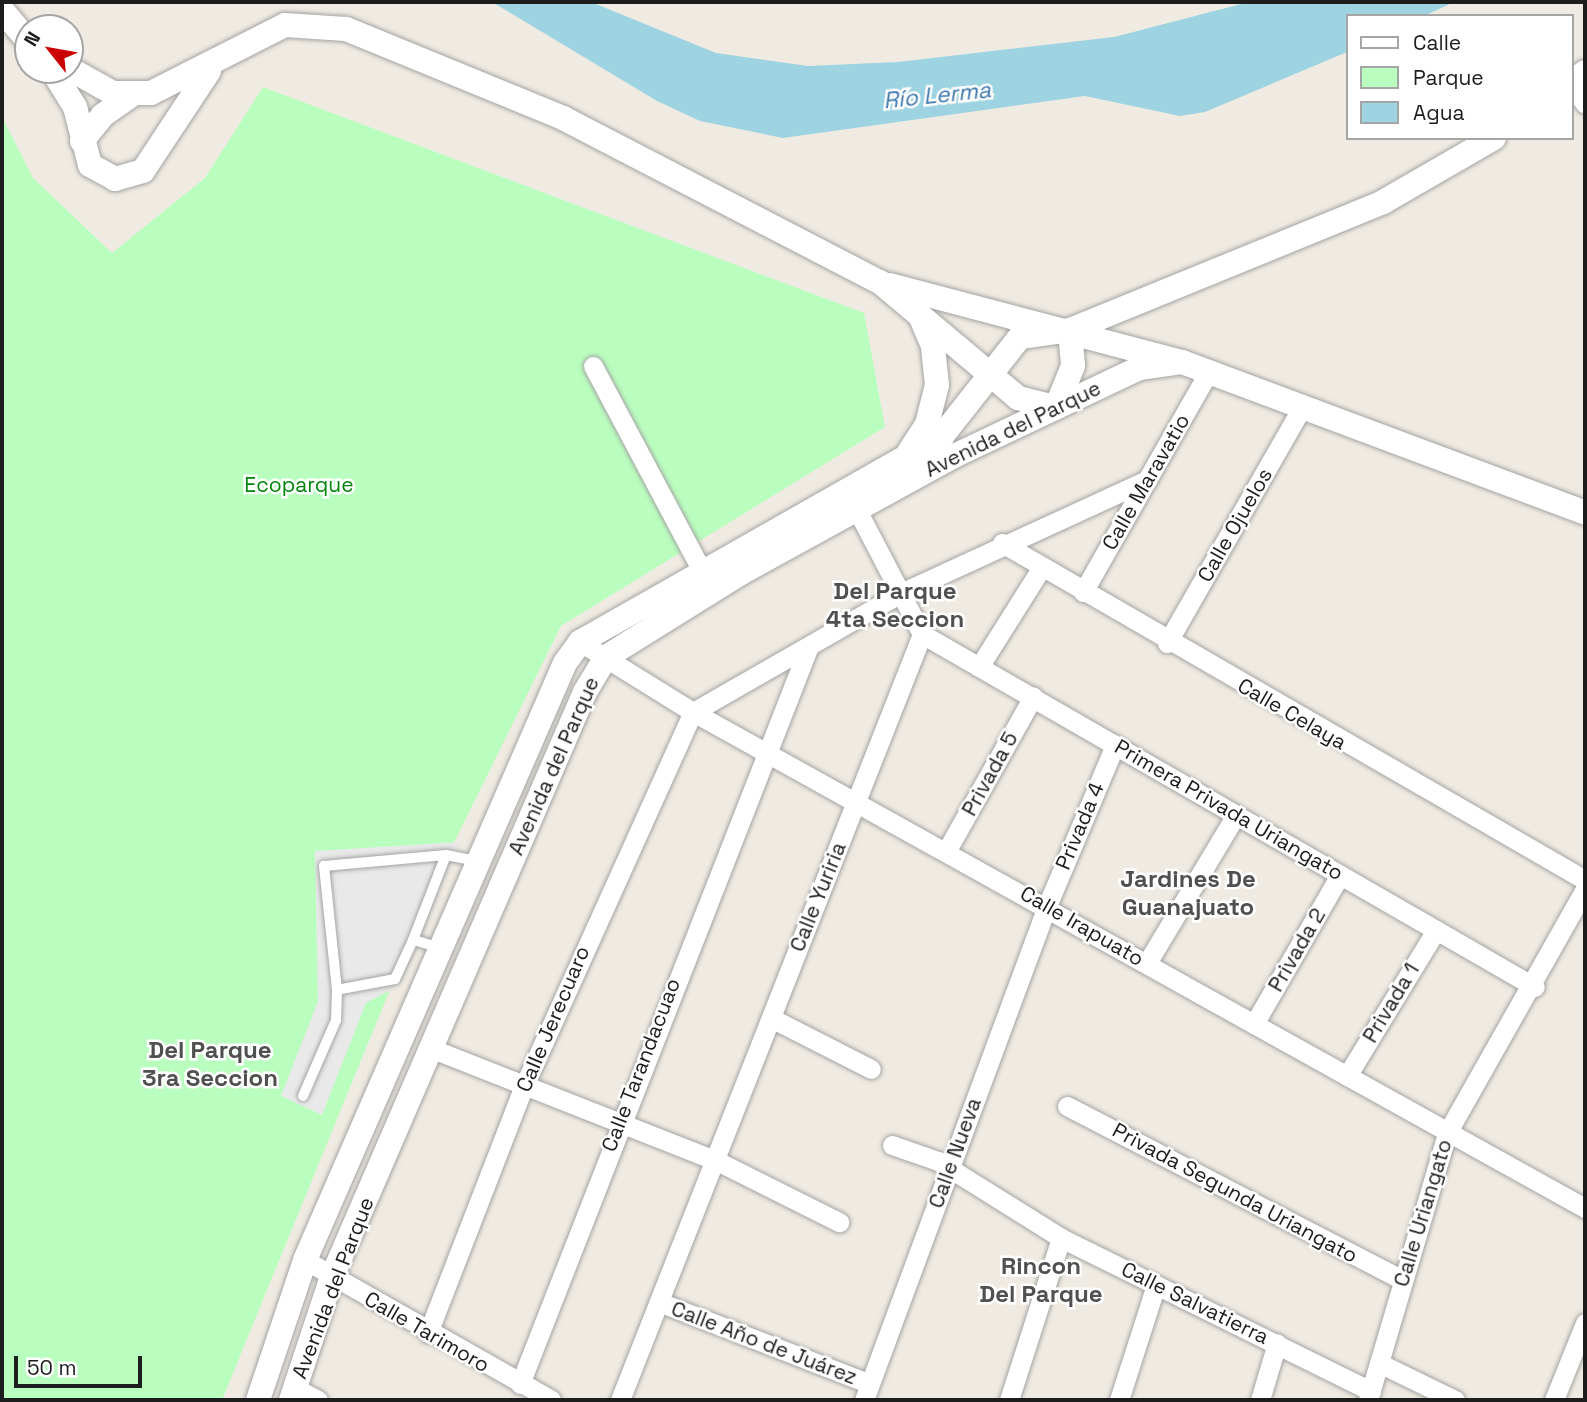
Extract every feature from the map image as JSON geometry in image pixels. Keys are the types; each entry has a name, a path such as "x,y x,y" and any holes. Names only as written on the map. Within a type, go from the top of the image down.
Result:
{"street":[{"path":"2,10 14,24"},
{"path":"82,141 103,115 131,96 158,91 254,36 301,23 376,39 563,118 880,282 917,310 1018,398 1053,407 1073,365 1070,330"},
{"path":"73,84 82,141 90,165 101,175 130,178 152,159 176,115 223,55"},
{"path":"84,83 131,96"},
{"path":"1573,87 1585,103"},
{"path":"158,91 176,115"},
{"path":"1070,330 1384,202 1491,140"},
{"path":"880,282 1070,330 1182,362 1585,513"},
{"path":"905,457 927,424 937,385 933,346 917,310"},
{"name":"Avenida del Parque","path":"258,1400 305,1260 478,861 580,642 701,569 905,457 952,428 1020,337 1070,330"},
{"name":"Avenida del Parque","path":"293,1394 332,1277 585,692 606,657 856,508 1053,407 1139,368 1182,362"},
{"path":"593,366 701,569"},
{"name":"Calle Maravatio","path":"1083,592 1209,371"},
{"name":"Calle Ojuelos","path":"1167,643 1303,408"},
{"path":"693,712 901,593 1002,543 1147,480"},
{"path":"856,508 922,634"},
{"name":"Calle Celaya","path":"1002,543 1167,643 1585,880"},
{"path":"979,667 1042,567"},
{"name":"Primera Privada Uriangato","path":"922,634 1535,987"},
{"name":"Calle Yuriria","path":"620,1400 922,634"},
{"name":"Calle Irapuato","path":"580,642 693,712 768,749 1447,1133 1585,1208"},
{"name":"Calle Tarandacuao","path":"520,1384 617,1124 808,646"},
{"name":"Privada 5","path":"947,850 1032,697"},
{"name":"Calle Jerecuaro","path":"428,1333 524,1086 693,712"},
{"name":"Privada 4","path":"1047,906 1115,745"},
{"path":"1147,963 1236,815"},
{"name":"Privada 2","path":"1254,1024 1340,875"},
{"name":"Calle Uriangato","path":"1369,1396 1447,1133 1535,987 1585,889"},
{"name":"Calle Nueva","path":"867,1392 1047,906"},
{"name":"Privada 1","path":"1347,1076 1436,930"},
{"path":"771,1018 871,1069"},
{"path":"430,1048 617,1124 715,1160 838,1222"},
{"name":"Privada Segunda Uriangato","path":"1067,1106 1402,1280"},
{"name":"Calle Salvatierra","path":"891,1145 950,1168 1061,1238 1277,1343 1369,1396"},
{"path":"1009,1400 1061,1238"},
{"name":"Calle Tarimoro","path":"305,1260 428,1333 551,1400"},
{"path":"1119,1400 1156,1285"},
{"name":"Calle Año de Juárez","path":"659,1302 867,1392"},
{"path":"1554,1400 1585,1323"},
{"path":"1260,1400 1277,1343"},
{"path":"1379,1363 1455,1400"},
{"path":"293,1394 318,1400"}],"lane":[{"path":"303,1096 336,1020 337,990 324,866 446,855 478,861"},
{"path":"337,990 395,979 446,855"},
{"path":"413,940 440,948"}],"green space":[{"name":"Ecoparque","path":"263,87 864,313 885,427 561,626 432,887 222,1400 2,1400 2,117 33,178 112,253 205,178"}],"shaded area":[{"path":"461,842 400,985 366,1003 322,1115 281,1096 318,1001 315,851"}],"water":[{"name":"Río Lerma","path":"492,2 591,2 716,53 808,66 898,62 1114,37 1249,2 1454,2 1428,14 1346,14 1346,52 1205,112 1180,116 1085,96 783,138 700,121 657,101"}],"district":[{"name":"Del Parque 4ta Seccion","path":"895,605"},
{"name":"Jardines De Guanajuato","path":"1188,893"},
{"name":"Del Parque 3ra Seccion","path":"210,1064"},
{"name":"Rincon Del Parque","path":"1041,1280"}]}
